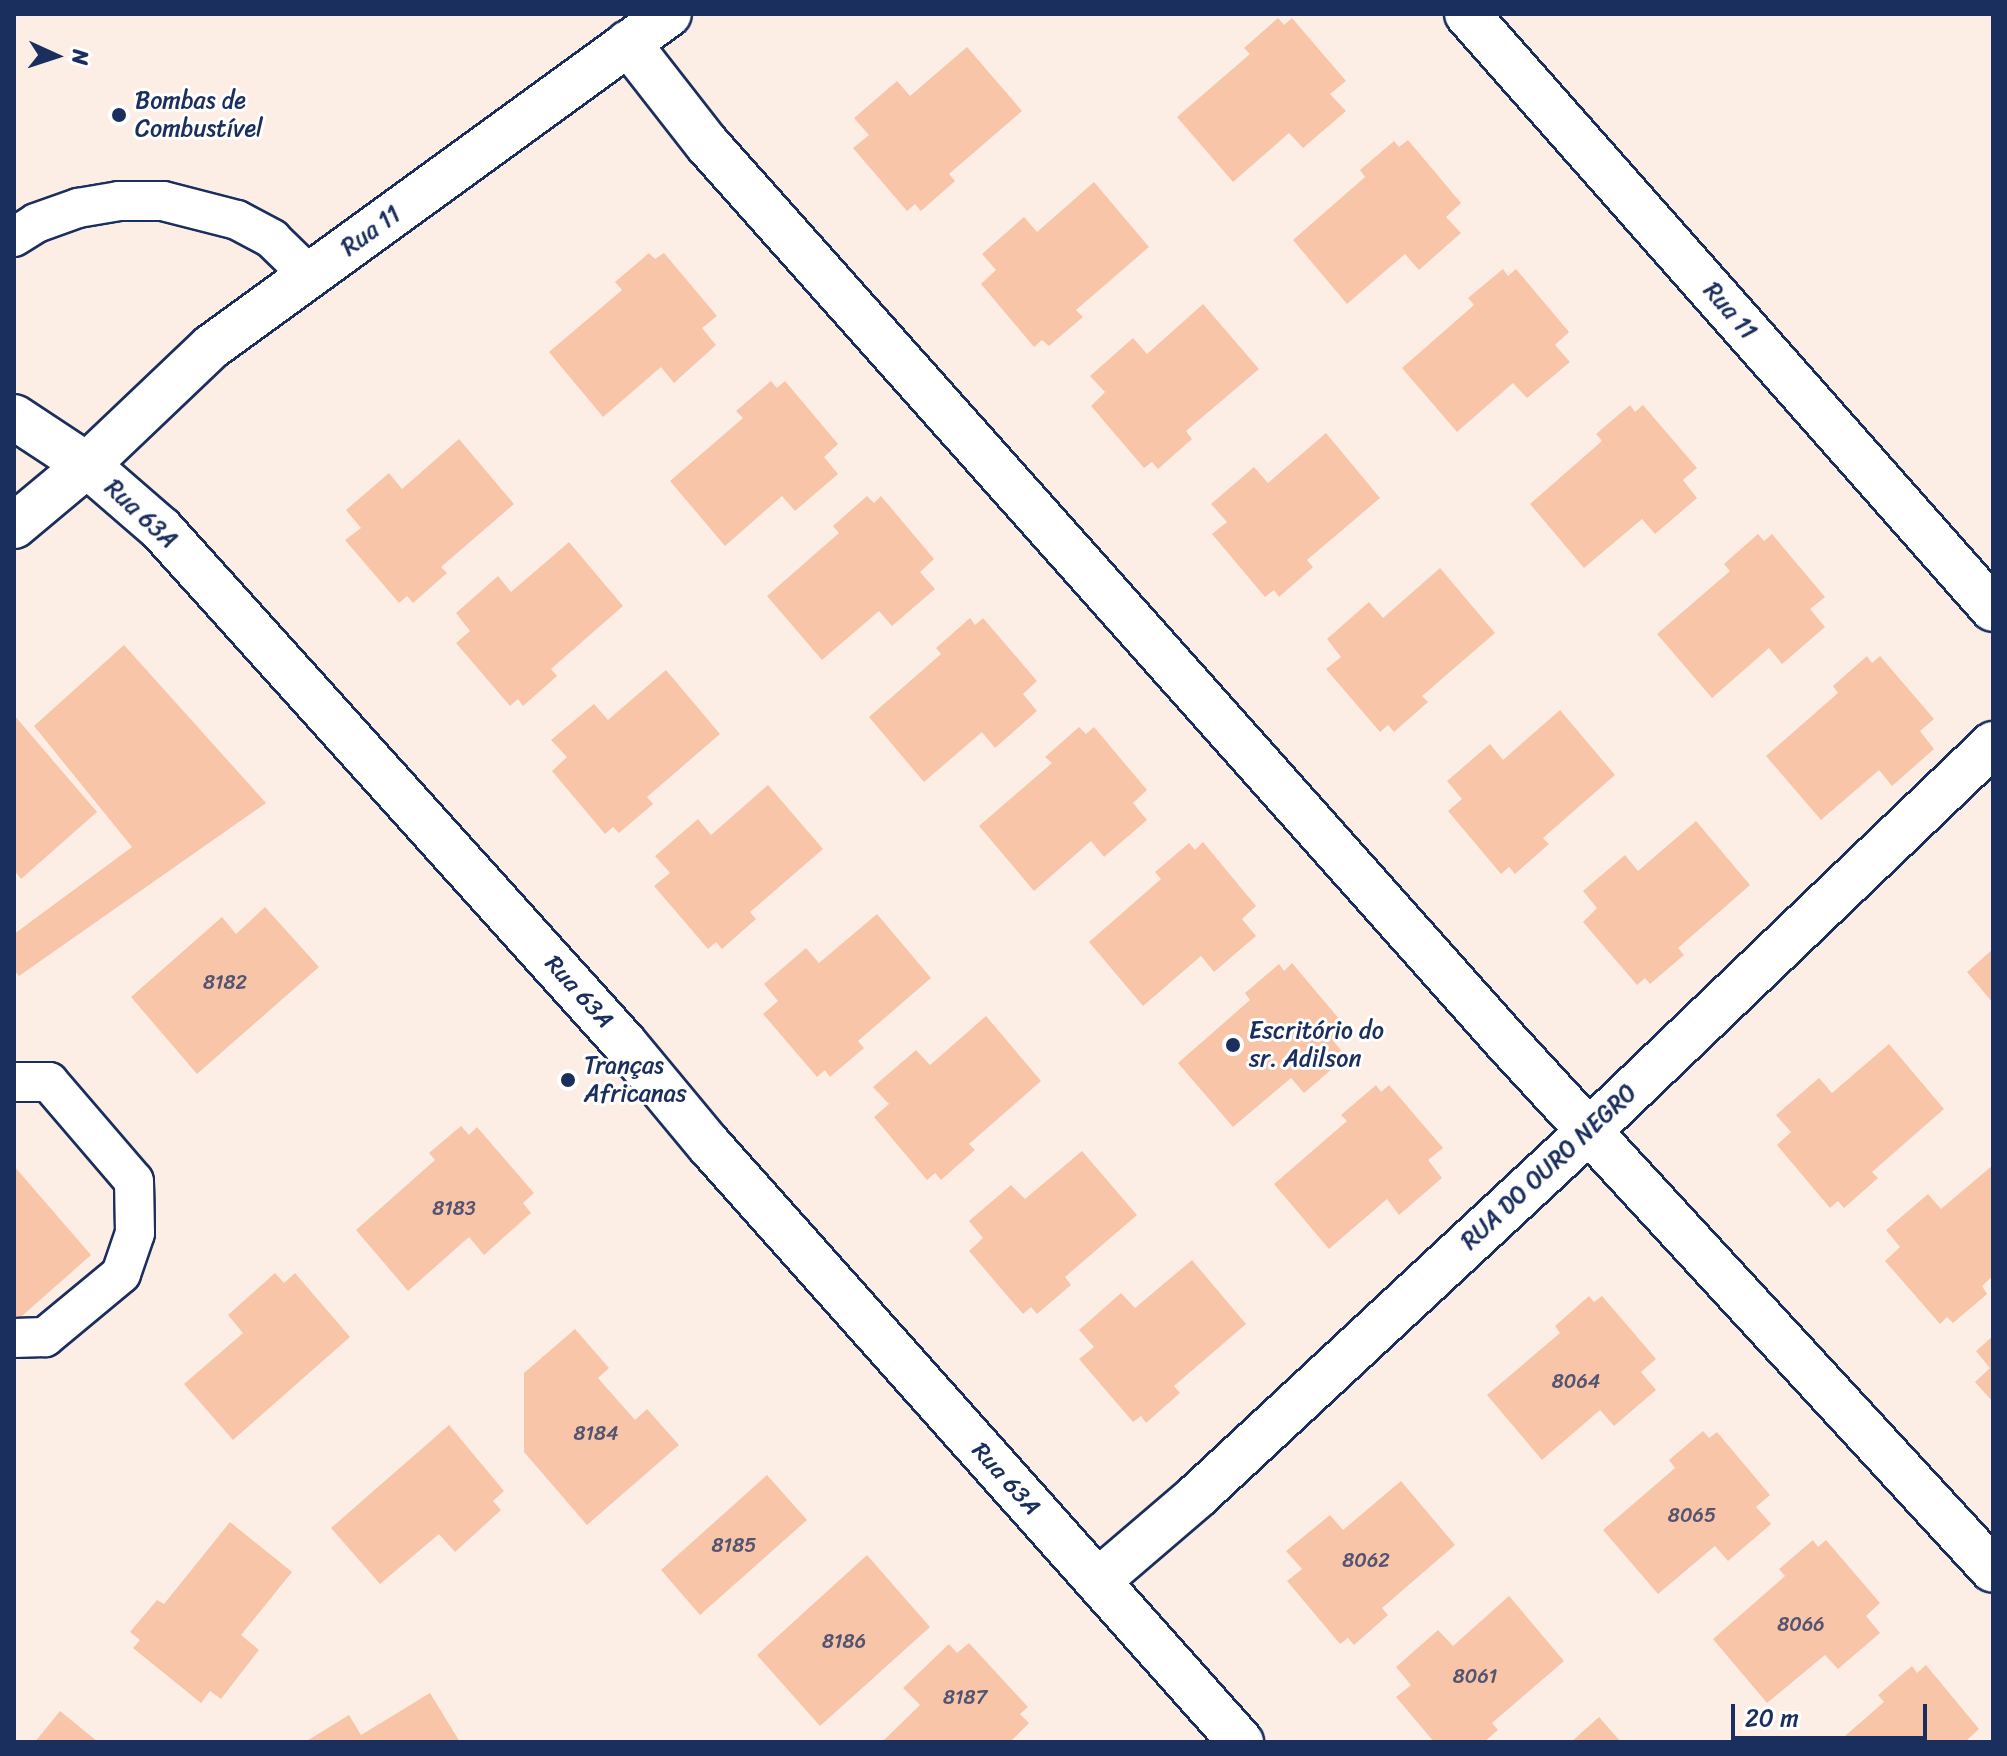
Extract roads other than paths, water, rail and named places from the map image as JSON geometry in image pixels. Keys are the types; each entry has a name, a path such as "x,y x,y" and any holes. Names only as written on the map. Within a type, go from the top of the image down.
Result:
{"street":[{"name":"Rua 11","path":"14,526 87,465 211,347 669,14"},
{"name":"Rua 11","path":"1480,19 1993,609"},
{"path":"628,43 707,144 1588,1132 1993,1570"},
{"name":"Rua 63A","path":"14,417 87,465 161,529 625,1044 709,1145 1241,1742"},
{"name":"RUA DO OURO NEGRO","path":"1098,1581 1197,1496 1588,1132 1993,744"}],"lane":[{"path":"14,237 36,223 78,208 119,201 163,201 237,220 272,239 309,275"},
{"path":"14,1082 49,1082 134,1181 135,1233 121,1274 45,1337 14,1338"}],"place":[{"name":"Bombas de Combustível","path":"119,115"},
{"name":"Escritório do sr. Adilson","path":"1233,1045"},
{"name":"Tranças Africanas","path":"568,1080"}]}
